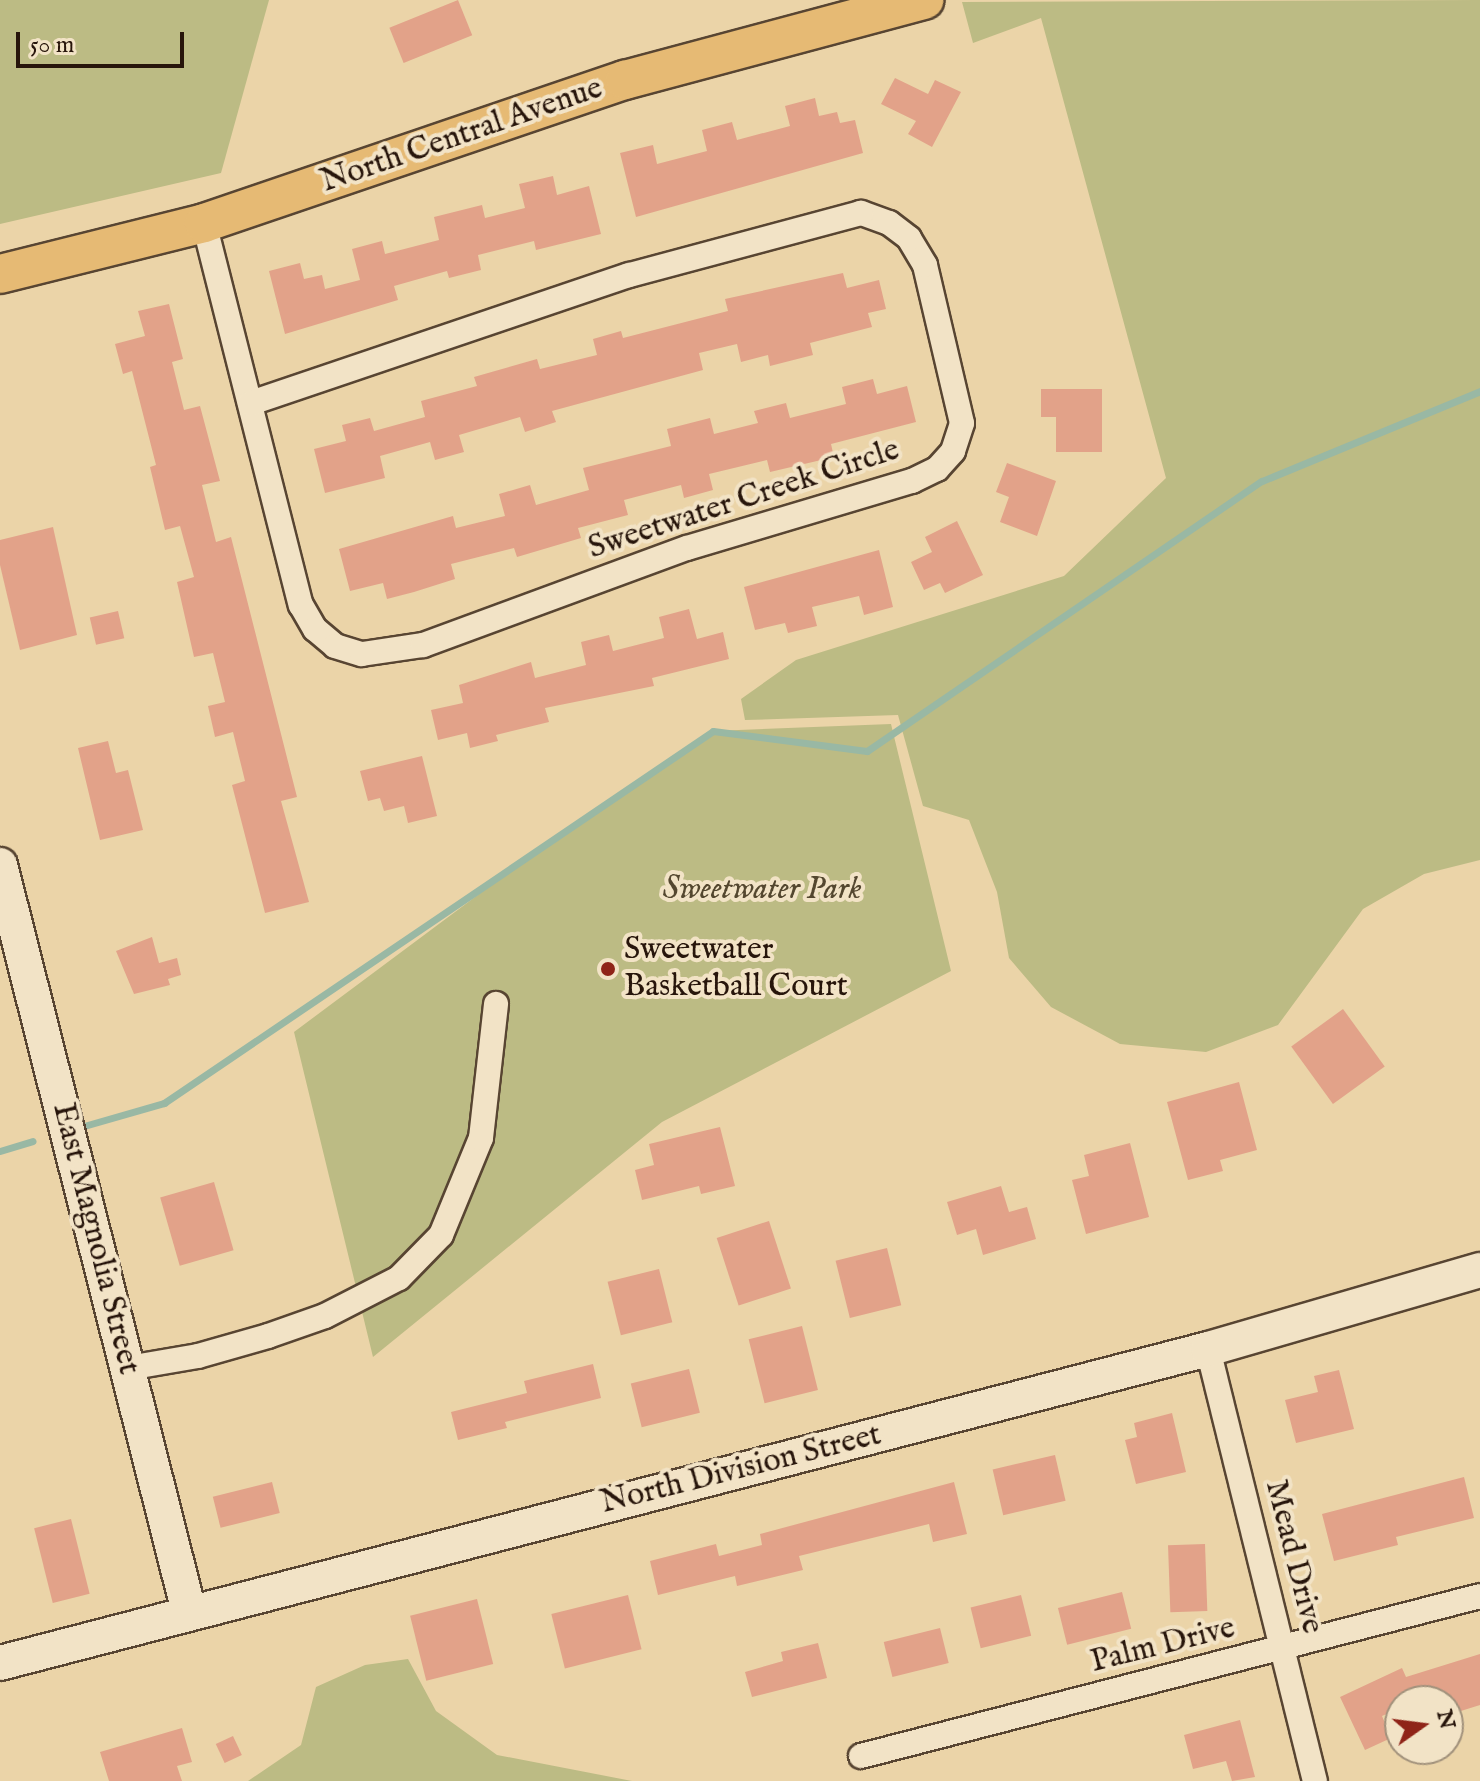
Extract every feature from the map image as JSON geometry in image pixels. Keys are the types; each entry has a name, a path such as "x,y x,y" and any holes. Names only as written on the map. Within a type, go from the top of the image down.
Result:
{"main road":[{"name":"North Central Avenue","path":"0,274 204,223 625,80 924,0"}],"street":[{"name":"Sweetwater Creek Circle","path":"204,223 301,605 315,629 335,646 362,654 423,645 687,548 912,481 937,469 953,451 962,423 925,265 909,238 889,223 861,213 629,275 250,403"},
{"name":"East Magnolia Street","path":"0,865 189,1612"},
{"path":"128,1368 198,1356 268,1336 325,1316 399,1278 441,1235 481,1138 496,1004"},
{"name":"North Division Street","path":"0,1663 1208,1349 1480,1270"},
{"name":"Mead Drive","path":"1208,1349 1315,1781"},
{"name":"Palm Drive","path":"861,1756 1480,1596"}],"green space":[{"path":"0,0 269,0 221,173 0,224"},
{"path":"1480,0 1480,860 1424,874 1363,909 1278,1025 1206,1052 1120,1044 1051,1007 1009,958 997,892 969,820 923,806 898,715 745,720 741,699 796,660 1064,576 1166,478 1041,18 973,43 962,2"},
{"name":"Sweetwater Park","path":"891,724 951,971 662,1122 373,1357 294,1032 534,853 713,731"},
{"path":"408,1659 436,1711 497,1755 632,1781 248,1781 301,1745 316,1687 365,1665"}],"building":[{"path":"458,0 472,35 404,63 389,28"},
{"path":"895,78 928,94 935,80 961,92 932,147 908,134 916,121 881,104"},
{"path":"815,98 819,116 837,112 840,123 855,120 863,153 636,217 620,153 653,145 657,164 707,151 702,130 732,122 737,140 790,126 785,106"},
{"path":"553,176 557,195 589,186 601,234 536,250 534,241 478,255 481,270 449,278 447,271 394,286 398,300 285,334 269,271 300,263 304,279 322,275 325,289 360,280 352,249 382,241 385,254 439,240 434,217 482,205 485,218 525,208 519,184"},
{"path":"843,273 847,288 879,280 886,309 868,313 872,327 810,343 813,355 770,366 768,355 741,362 737,344 699,353 703,370 552,411 556,422 525,432 520,417 459,435 464,452 435,460 430,442 380,456 385,478 325,493 314,449 346,441 342,425 370,418 374,431 425,417 421,401 477,386 474,377 537,359 540,369 597,355 593,339 621,331 623,338 728,311 725,299"},
{"path":"169,304 183,359 172,362 184,410 200,406 220,481 202,485 216,542 231,537 297,797 281,801 309,902 265,913 232,785 245,781 233,732 215,737 208,706 225,702 213,653 194,657 177,582 194,577 180,526 165,530 150,467 156,465 132,371 123,374 115,344 145,336 138,311"},
{"path":"873,379 877,394 907,386 916,422 831,444 834,457 770,472 767,460 709,474 713,490 684,498 681,485 624,500 628,515 578,528 581,538 517,557 514,548 451,564 455,579 414,592 387,599 383,583 350,591 339,549 453,516 456,528 505,516 499,494 530,485 536,505 589,490 583,468 671,446 667,429 710,418 714,434 758,423 754,411 786,403 790,418 846,404 842,387"},
{"path":"1041,389 1102,389 1102,452 1056,452 1056,417 1041,417"},
{"path":"1007,463 1056,481 1037,536 1000,522 1009,497 996,492"},
{"path":"957,521 983,575 945,593 940,583 924,590 911,562 932,552 925,537"},
{"path":"53,527 77,635 20,650 0,565 0,540"},
{"path":"879,550 893,607 864,615 859,596 812,607 817,626 788,633 785,623 755,630 744,587"},
{"path":"689,609 697,639 723,632 729,659 652,678 654,686 545,708 549,722 496,735 498,741 470,748 467,733 438,740 431,710 463,703 459,685 531,662 535,678 586,665 581,642 609,635 613,651 664,638 659,617"},
{"path":"118,611 124,638 96,645 90,618"},
{"path":"108,741 116,773 128,770 143,830 100,840 78,748"},
{"path":"422,756 437,816 408,823 404,806 384,811 380,798 368,801 360,771"},
{"path":"152,937 159,963 177,958 181,975 168,979 170,985 134,994 116,951"},
{"path":"1343,1009 1385,1066 1333,1104 1291,1047"},
{"path":"1239,1082 1257,1150 1220,1160 1223,1171 1188,1180 1167,1102"},
{"path":"720,1127 735,1186 701,1194 699,1186 642,1200 635,1170 654,1165 649,1144"},
{"path":"1130,1143 1149,1217 1086,1234 1072,1180 1089,1176 1084,1155"},
{"path":"214,1182 234,1250 180,1266 160,1197"},
{"path":"1001,1186 1009,1212 1027,1207 1036,1239 983,1255 976,1229 957,1235 947,1202"},
{"path":"769,1221 791,1289 739,1306 717,1238"},
{"path":"887,1248 901,1305 850,1318 836,1261"},
{"path":"659,1269 672,1322 621,1335 608,1282"},
{"path":"802,1326 818,1390 765,1403 749,1339"},
{"path":"593,1364 601,1398 505,1422 507,1428 458,1440 451,1412 527,1393 524,1381"},
{"path":"689,1369 700,1413 642,1427 631,1384"},
{"path":"1339,1370 1354,1429 1296,1443 1285,1400 1318,1392 1314,1376"},
{"path":"1172,1413 1186,1472 1136,1484 1125,1440 1137,1437 1134,1423"},
{"path":"1055,1455 1066,1501 1003,1515 993,1469"},
{"path":"1464,1477 1474,1518 1396,1537 1398,1545 1334,1561 1322,1514"},
{"path":"272,1482 280,1513 221,1528 213,1497"},
{"path":"954,1482 967,1534 933,1542 929,1524 799,1556 803,1570 737,1586 735,1576 658,1595 650,1561 716,1544 719,1556 762,1545 760,1534"},
{"path":"71,1519 90,1594 53,1603 34,1528"},
{"path":"1205,1544 1207,1611 1170,1612 1168,1545"},
{"path":"1122,1592 1131,1629 1067,1645 1058,1608"},
{"path":"628,1595 642,1649 565,1668 551,1614"},
{"path":"1021,1595 1031,1636 981,1648 971,1608"},
{"path":"477,1599 493,1664 426,1681 410,1616"},
{"path":"940,1628 949,1663 892,1677 884,1642"},
{"path":"818,1643 827,1678 752,1697 745,1672 783,1661 781,1652"},
{"path":"1480,1654 1480,1705 1464,1710 1464,1685 1384,1685 1384,1741 1365,1750 1340,1697 1402,1668 1406,1677"},
{"path":"1240,1720 1255,1777 1232,1781 1226,1761 1193,1769 1184,1735"},
{"path":"182,1728 192,1762 177,1766 182,1781 109,1781 100,1752"},
{"path":"233,1736 242,1755 225,1763 216,1744"}],"waterway":[{"path":"77,1128 164,1103 713,731 867,751 1262,481 1480,391"},
{"path":"0,1151 33,1141"}],"place":[{"name":"Sweetwater Basketball Court","path":"608,969"}]}
